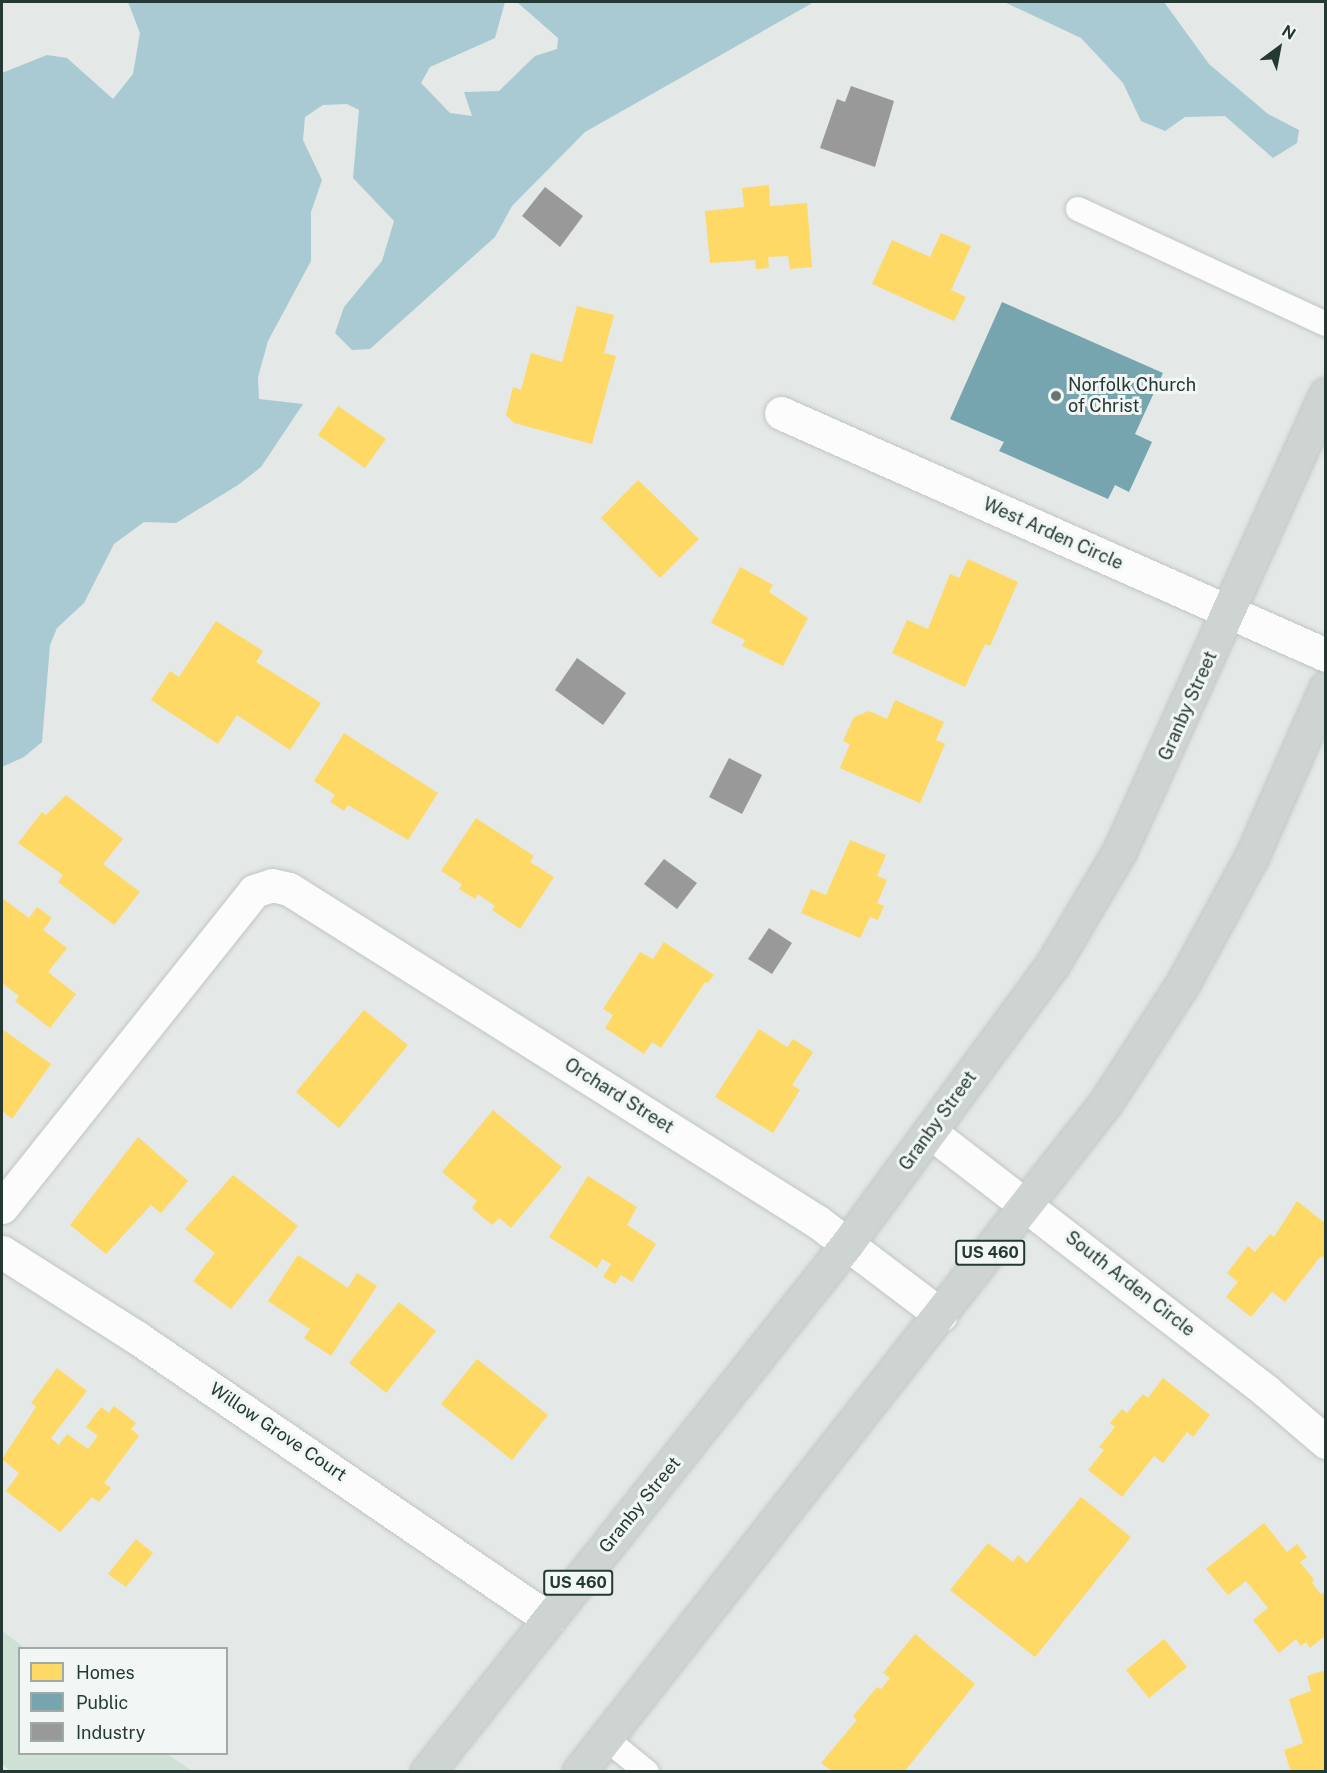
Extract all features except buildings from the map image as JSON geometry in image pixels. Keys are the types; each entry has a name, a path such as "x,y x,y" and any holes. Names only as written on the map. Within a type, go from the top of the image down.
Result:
{"main road":[{"name":"Granby Street","path":"427,1772 847,1244 1054,962 1120,850 1229,614 1326,394"},
{"name":"US 460","path":"579,1772 1028,1205 1106,1102 1183,983 1251,858 1326,688"}],"street":[{"name":"West Arden Circle","path":"781,413 1229,614 1326,655"},
{"name":"Orchard Street","path":"2,1207 254,891 272,885 289,889 818,1222 941,1315"},
{"name":"South Arden Circle","path":"930,1132 1028,1205 1326,1442"},
{"name":"Willow Grove Court","path":"2,1252 225,1396 549,1619"}],"lane":[{"path":"1078,209 1326,324"},
{"path":"606,1738 647,1772"}],"green space":[{"path":"2,1631 24,1647 18,1647 18,1755 168,1755 192,1771 12,1772 2,1764"}],"water":[{"path":"128,2 505,2 495,38 430,67 421,83 450,113 472,116 464,92 499,91 535,56 557,49 558,38 517,2 814,2 585,132 512,206 495,237 370,349 352,350 335,333 344,307 382,261 394,221 353,178 359,110 347,104 323,105 305,117 303,140 322,180 311,212 311,261 268,341 258,377 259,399 303,404 261,467 238,485 176,523 144,522 114,544 84,603 57,628 50,645 42,742 24,757 2,767 2,73 47,55 67,58 113,99 133,74 140,33"},
{"path":"1004,2 1164,2 1209,64 1268,114 1299,130 1297,143 1273,158 1225,116 1185,117 1165,131 1141,121 1123,83 1081,38"}],"place":[{"name":"Norfolk Church of Christ","path":"1056,396"}]}
